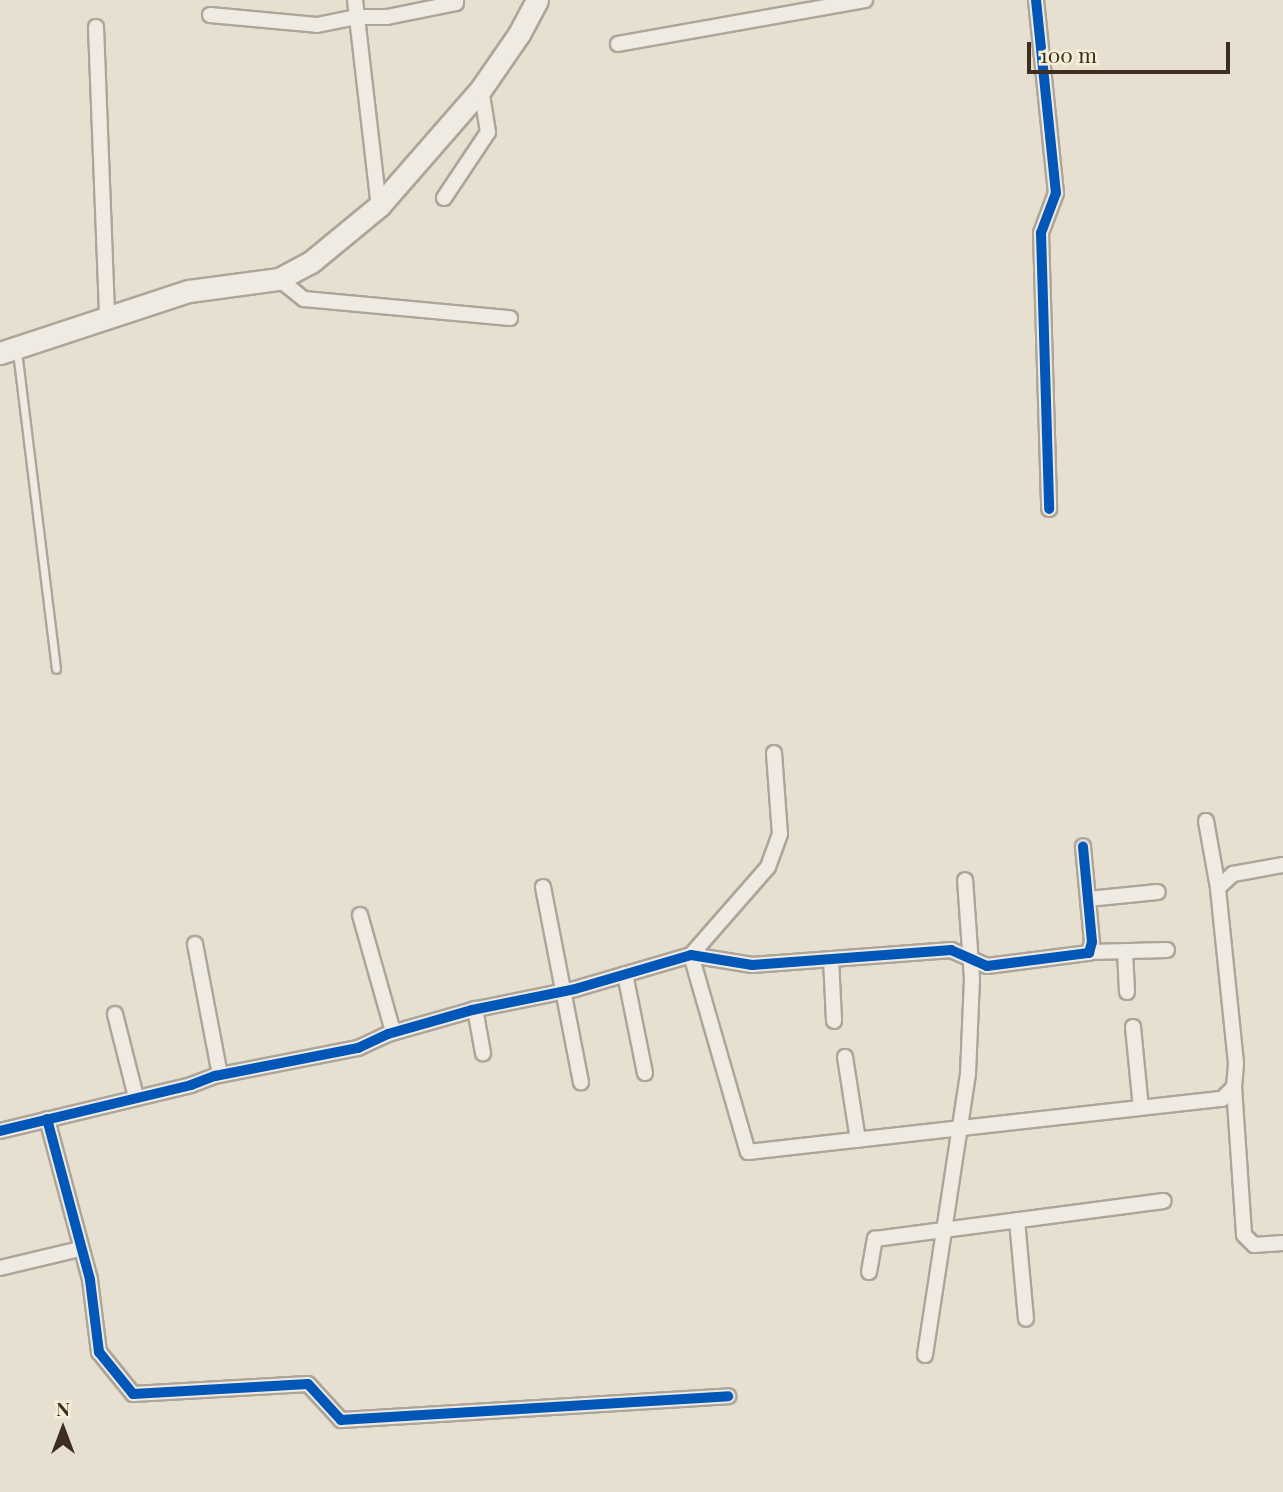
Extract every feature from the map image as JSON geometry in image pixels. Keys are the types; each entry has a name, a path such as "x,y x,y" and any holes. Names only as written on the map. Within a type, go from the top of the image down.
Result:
{"main road":[{"path":"8,350 189,291 279,279 311,262 379,206 481,89 519,34 537,0"}],"street":[{"path":"355,0 379,206"},
{"path":"210,15 317,25 357,17 387,17 456,3 456,0"},
{"path":"618,44 865,0"},
{"path":"1036,0 1056,193 1041,233 1049,509"},
{"path":"96,27 107,318"},
{"path":"444,198 488,132 481,89"},
{"path":"279,279 304,299 510,318"},
{"path":"691,955 768,867 780,834 774,752"},
{"path":"1206,821 1218,888 1236,1063 1234,1087 1244,1234 1255,1245 1283,1243"},
{"path":"1083,846 1091,952"},
{"path":"1218,888 1233,874 1283,865"},
{"path":"925,1355 968,1074 972,979 965,880"},
{"path":"542,887 581,1082"},
{"path":"1088,899 1158,892"},
{"path":"360,915 393,1032"},
{"path":"195,944 220,1075"},
{"path":"0,1131 191,1085 220,1075 358,1048 393,1032 475,1009 563,991 691,955 752,965 951,950 987,967 1091,952 1167,950"},
{"path":"1125,951 1128,992"},
{"path":"691,955 748,1152 1222,1099 1234,1087"},
{"path":"831,959 834,1021"},
{"path":"625,974 645,1073"},
{"path":"475,1009 483,1053"},
{"path":"115,1014 136,1097"},
{"path":"1133,1027 1140,1108"},
{"path":"845,1057 859,1140"},
{"path":"47,1119 90,1280 99,1352 134,1394 309,1384 341,1420 728,1396"},
{"path":"869,1272 875,1238 1164,1201"},
{"path":"1017,1220 1026,1319"},
{"path":"0,1268 80,1249"}],"lane":[{"path":"8,350 56,669"}],"cycle path":[{"path":"1036,0 1056,193 1041,233 1049,509"},
{"path":"0,1131 191,1085 215,1076 358,1048 388,1034 472,1010 575,989 691,955 752,965 951,950 987,966 1089,953 1092,942 1083,846"},
{"path":"47,1119 90,1280 99,1352 133,1394 308,1384 341,1420 728,1396"}]}
